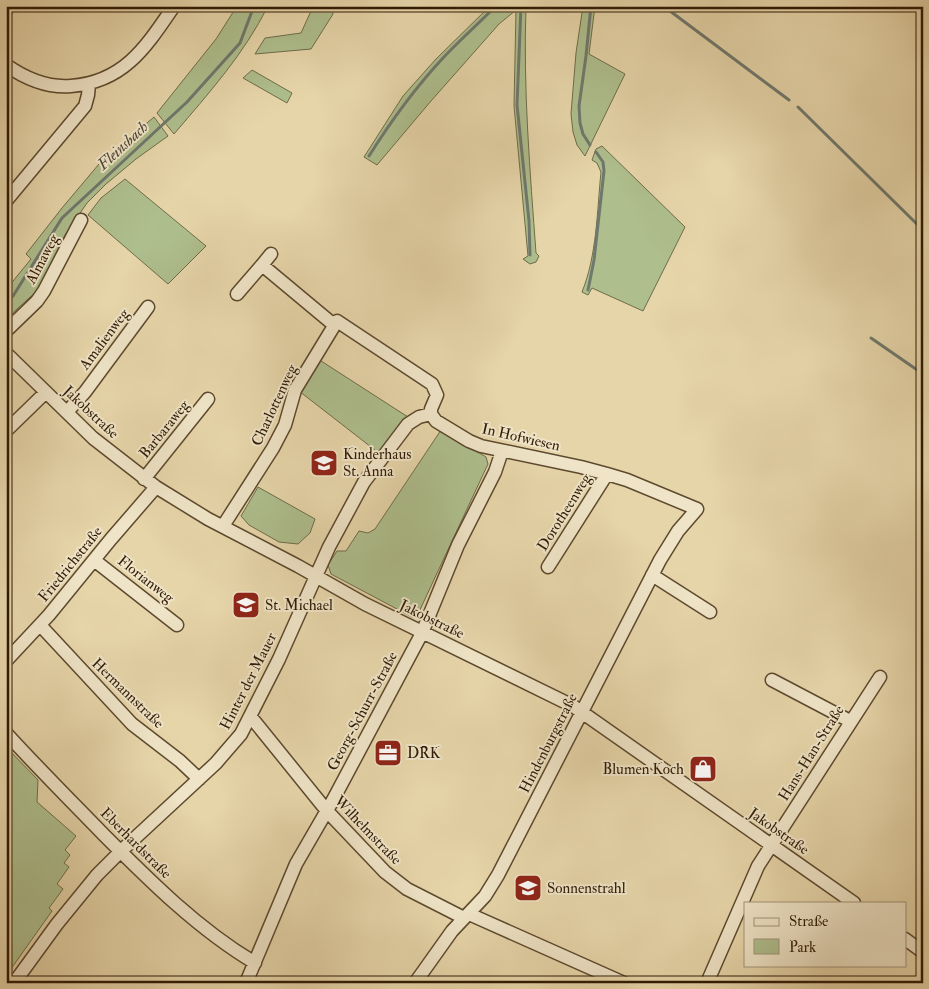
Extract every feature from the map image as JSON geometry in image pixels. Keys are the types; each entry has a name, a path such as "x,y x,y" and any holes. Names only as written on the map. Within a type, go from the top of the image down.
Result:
{"street":[{"path":"6,10 9,6"},
{"path":"6,65 20,75 46,84 61,86 89,84 100,81 112,75 136,56 151,39 174,6"},
{"path":"6,201 85,106 89,84"},
{"name":"Almaweg","path":"6,330 37,301 44,291 81,220"},
{"path":"238,294 271,254"},
{"path":"262,265 334,325 337,321 432,384 437,395 431,409 431,414"},
{"name":"Amalienweg","path":"67,412 148,308"},
{"name":"Charlottenweg","path":"224,526 273,448 285,425 295,390 334,325"},
{"name":"Jakobstraße","path":"6,353 93,438 156,487 208,519 422,633 542,690 583,712 853,902"},
{"path":"6,432 46,392"},
{"name":"Barbaraweg","path":"144,478 208,399"},
{"name":"In Hofwiesen","path":"431,414 436,421 481,446 607,474 627,480 697,509"},
{"name":"Hinter der Mauer","path":"14,983 97,875 229,750 241,734 251,717 329,547 364,482 408,424 419,417 431,414"},
{"name":"Georg-Schurr-Straße","path":"246,983 296,864 327,811 422,633 458,545 495,472 502,451"},
{"name":"Dorotheenweg","path":"548,567 607,474"},
{"name":"Friedrichstraße","path":"6,660 40,625 156,487"},
{"name":"Hindenburgstraße","path":"415,983 442,944 485,896 498,875 652,575 673,538 697,509"},
{"name":"Florianweg","path":"94,560 177,625"},
{"path":"652,575 710,612"},
{"name":"Hermannstraße","path":"40,625 132,724 180,761 199,779"},
{"name":"Hans-Han-Straße","path":"706,983 750,883 771,845 880,677"},
{"path":"772,680 850,721"},
{"name":"Wilhelmstraße","path":"251,717 327,811 396,882 417,895 624,983"},
{"name":"Eberhardstraße","path":"6,733 121,851 189,916 227,945 255,962"},
{"path":"906,940 923,952"}],"green space":[{"path":"237,6 268,6 259,24 237,57 174,134 157,113 216,39"},
{"path":"302,6 331,6 333,14 311,49 255,54 265,38 301,33 311,11"},
{"path":"490,6 526,6 525,68 528,130 536,253 539,256 536,262 530,264 523,259 528,256 514,106 516,10 499,24 377,165 364,157 403,96 436,59"},
{"path":"583,6 595,6 589,54 625,74 585,156 577,145 571,114 576,53"},
{"path":"252,70 292,93 287,103 243,78"},
{"path":"154,117 168,136 136,159 87,203 65,235 38,290 6,319 6,285 9,286 31,259 26,254 99,164"},
{"path":"602,146 685,227 643,311 592,288 588,295 582,292 594,248 601,172 597,163 592,160 596,149"},
{"path":"125,179 206,246 168,284 88,215 101,198"},
{"path":"318,359 408,417 380,454 299,391"},
{"path":"441,430 486,457 488,464 418,614 412,617 331,574 328,565 337,551 346,551 359,531 368,533 375,529"},
{"path":"258,487 315,519 310,533 298,544 279,542 249,525 241,516"},
{"path":"8,749 38,780 37,802 76,836 65,850 70,855 64,863 69,867 57,884 63,889 49,908 52,911 6,976 6,752"}],"waterway":[{"name":"Fleinsbach","path":"6,303 13,296 62,218 187,102 240,43 254,6"},
{"path":"369,156 413,93 433,69 496,6"},
{"path":"521,6 517,105 529,221 530,255"},
{"path":"590,145 583,134 579,106 591,6"},
{"path":"666,8 789,100"},
{"path":"798,107 923,230"},
{"path":"588,290 594,260 604,171 603,162 596,152"},
{"path":"871,338 923,374"}],"place":[{"name":"Kinderhaus St. Anna","path":"324,463"},
{"name":"St. Michael","path":"246,605"},
{"name":"DRK","path":"388,753"},
{"name":"Blumen Koch","path":"703,769"},
{"name":"Sonnenstrahl","path":"528,888"}]}
